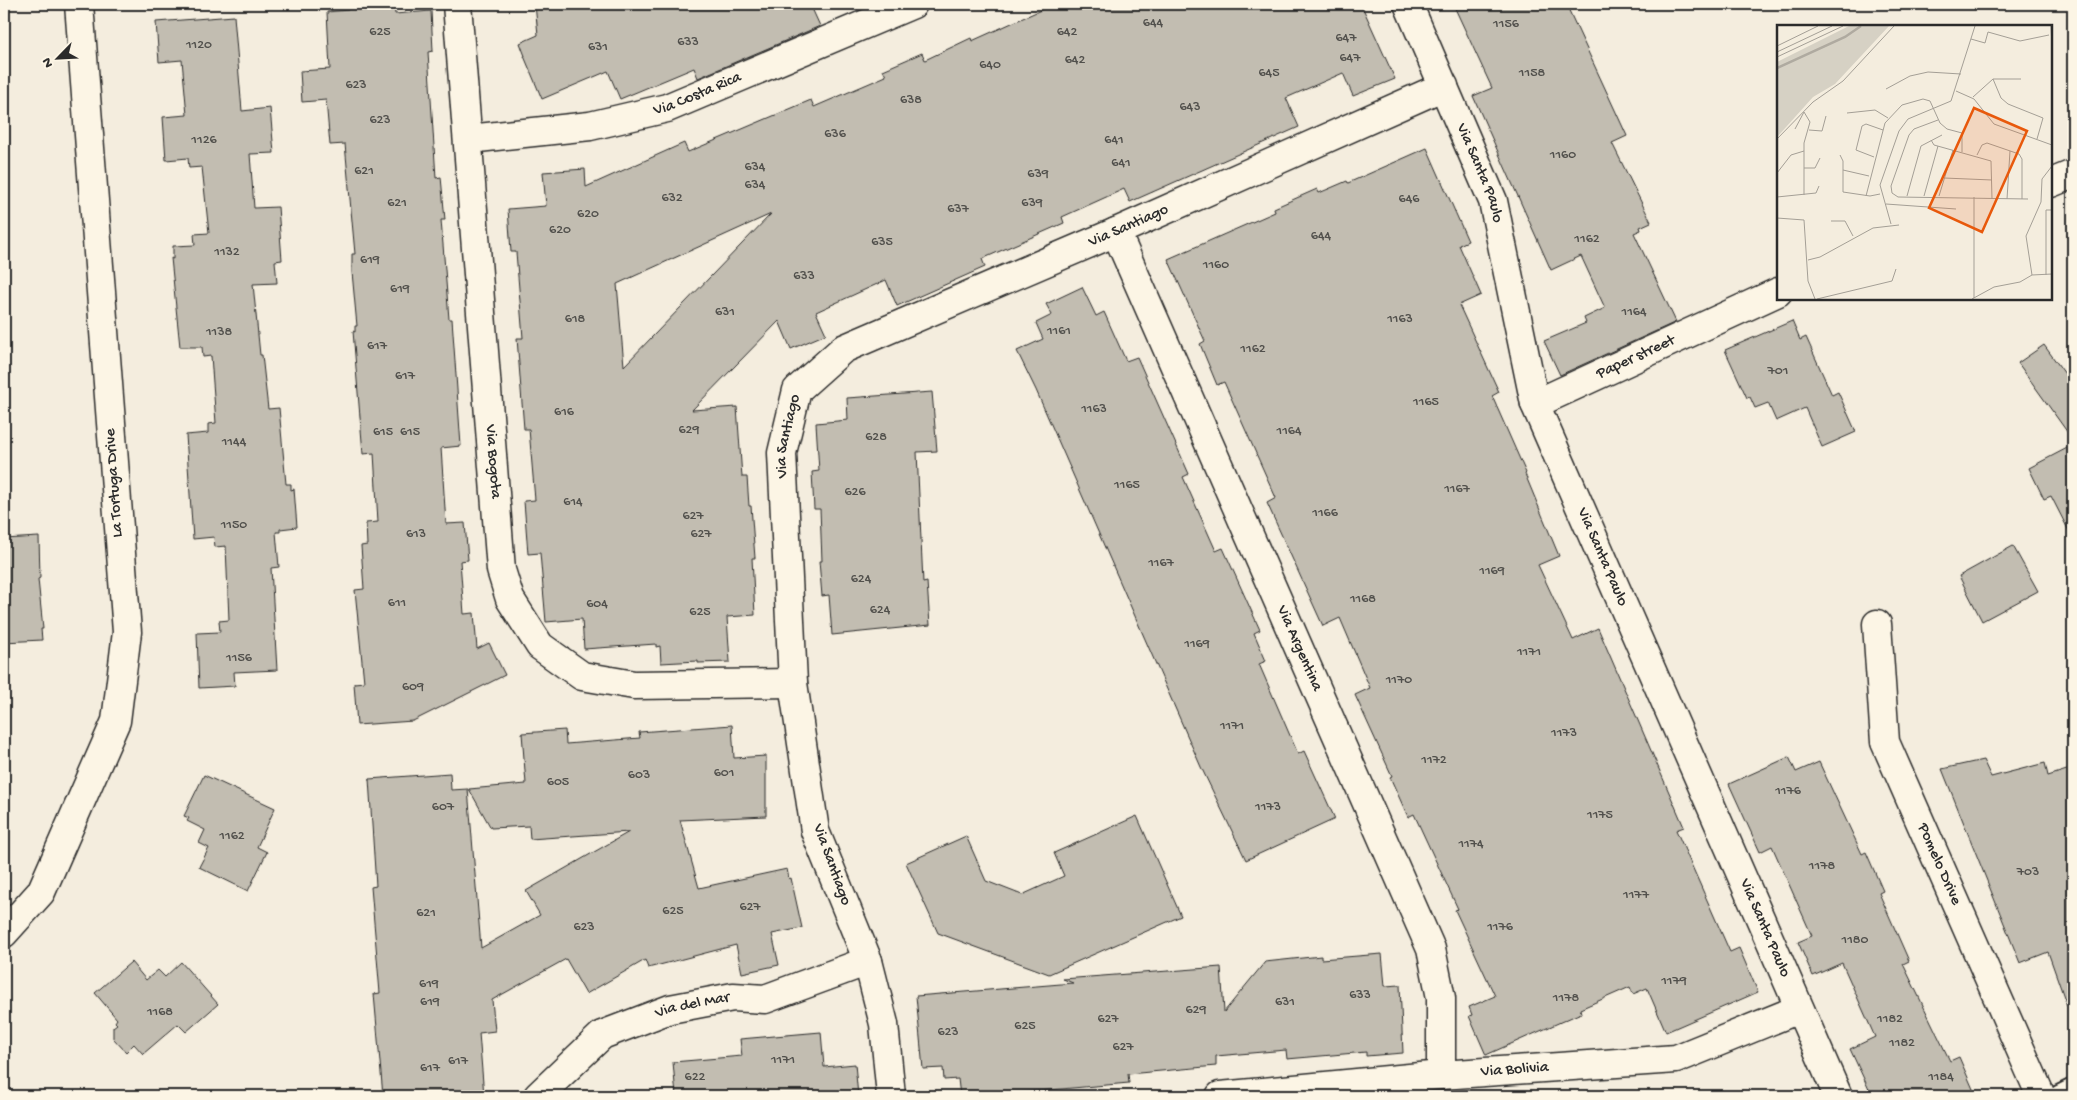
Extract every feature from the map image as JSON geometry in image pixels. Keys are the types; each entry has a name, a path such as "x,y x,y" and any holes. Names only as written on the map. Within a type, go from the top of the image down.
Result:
{"street":[{"name":"La Tortuga Drive","path":"4,934 41,892 116,722 127,632 79,4"},
{"name":"Via Bogota","path":"458,4 501,570 510,599 540,646 582,676 634,685 793,683"},
{"name":"Via Costa Rica","path":"469,139 590,126 666,108 913,4"},
{"name":"Via Santa Paulo","path":"1408,4 1493,201 1542,401 1799,1009 1838,1096"},
{"name":"Via Santiago","path":"891,1096 884,1024 868,962 815,831 793,683 782,453 797,390 843,349 1116,232 1444,86"},
{"path":"2052,183 2073,174"},
{"name":"Via Argentina","path":"1116,232 1432,950 1441,998 1441,1075"},
{"name":"Paper street","path":"1542,401 1777,292"},
{"name":"Pomelo Drive","path":"1877,624 1885,742 2041,1096"},
{"name":"Via del Mar","path":"538,1096 602,1035 670,1009 733,997 765,999 868,962"},
{"name":"Via Bolivia","path":"1220,1096 1441,1075 1676,1060 1799,1009"}],"lane":[{"path":"2059,1096 2073,1089"}],"building":[{"path":"348,4 394,4 395,14 431,11 433,51 428,52 436,178 441,177 445,220 441,220 449,319 452,319 461,446 441,448 446,524 465,523 468,560 460,561 464,614 474,613 477,649 489,643 505,675 413,721 357,725 354,683 364,682 355,590 364,589 361,546 367,545 366,523 378,522 374,453 363,454 353,331 355,332 355,326 357,326 352,272 352,254 355,254 345,144 330,145 326,100 302,102 300,71 330,69 327,12 348,10"},
{"path":"535,4 810,4 820,26 698,78 694,68 620,99 608,71 542,99 520,43 538,35"},
{"path":"1054,4 1361,4 1395,79 1353,96 1343,73 1286,98 1299,127 1130,202 1124,189 1062,217 1064,223 982,259 985,267 897,306 886,280 816,312 826,334 791,349 779,321 692,410 737,407 742,477 747,477 749,506 751,506 755,558 752,558 755,615 727,617 730,662 661,663 660,646 656,647 656,644 584,649 582,619 546,622 540,553 528,554 524,501 535,500 529,429 524,429 517,338 523,338 516,252 511,252 508,209 546,206 543,172 585,169 586,187 684,143 688,152 811,100 814,107 886,76 883,70 922,53 925,60 971,38 972,41","holes":["771,214 624,366 617,284"]},
{"path":"1453,4 1566,4 1627,136 1612,143 1651,222 1640,227 1641,230 1634,233 1676,322 1560,375 1544,341 1586,323 1584,318 1605,308 1581,256 1551,270 1473,96 1492,88"},
{"path":"234,16 242,111 270,108 274,153 250,154 254,208 278,207 282,260 275,261 277,283 253,284 260,355 262,355 268,409 279,408 286,484 291,484 291,490 294,489 297,527 280,529 280,532 276,532 279,567 271,568 277,670 234,672 235,686 199,688 197,633 220,632 219,621 229,620 226,546 215,547 214,537 193,539 186,435 208,433 208,424 216,423 211,356 203,357 202,347 180,347 171,258 173,259 173,246 195,245 194,234 209,233 202,167 189,168 188,158 166,160 163,117 187,115 182,60 159,62 156,22"},
{"path":"1427,148 1468,241 1459,245 1481,295 1459,305 1499,392 1492,396 1526,473 1559,556 1538,565 1573,640 1598,628 1684,827 1676,830 1730,952 1739,948 1758,992 1666,1032 1647,988 1633,994 1630,987 1580,1009 1581,1013 1486,1055 1469,1016 1472,1015 1469,1007 1495,996 1455,910 1458,909 1414,814 1408,817 1390,777 1392,776 1355,695 1370,688 1340,618 1323,626 1267,503 1276,498 1224,382 1217,385 1200,344 1205,341 1168,259 1275,212 1274,208 1317,189 1319,193 1347,181 1348,183"},
{"path":"1082,287 1096,316 1104,312 1126,361 1137,357 1189,474 1183,477 1216,551 1223,548 1260,630 1254,633 1266,661 1259,664 1298,754 1304,751 1335,819 1246,860 1201,767 1036,390 1017,351 1043,339 1036,323 1052,315 1046,304"},
{"path":"1792,321 1800,340 1806,337 1832,395 1838,392 1856,432 1822,447 1805,408 1776,421 1768,403 1755,408 1750,397 1747,398 1725,350"},
{"path":"2044,345 2073,385 2073,440 2018,363"},
{"path":"932,392 937,451 917,452 923,583 927,582 930,625 832,635 829,595 822,596 819,561 822,561 820,509 814,509 812,472 819,471 816,423 848,420 847,398"},
{"path":"2073,445 2073,539 2051,496 2044,499 2029,468"},
{"path":"39,537 40,578 38,579 43,629 41,629 42,640 4,642 4,539"},
{"path":"2013,546 2038,591 1982,621 1959,576"},
{"path":"732,725 734,758 766,756 766,816 680,820 699,888 787,869 789,879 791,878 802,928 772,934 779,965 742,973 736,945 648,968 645,960 586,994 566,959 492,1000 495,1031 479,1033 484,1096 383,1096 374,994 380,993 371,887 376,886 369,779 450,773 451,790 468,789 481,948 540,915 526,891 629,832 530,839 529,826 491,828 469,789 526,784 522,733 565,730 566,744 640,738 639,732"},
{"path":"1789,757 1796,772 1819,762 1862,854 1866,852 1883,891 1879,893 1909,961 1903,964 1950,1061 1959,1057 1976,1096 1872,1096 1850,1049 1875,1037 1842,963 1813,976 1798,942 1812,936 1772,846 1760,852 1729,784"},
{"path":"1983,760 1991,777 2045,763 2048,776 2073,768 2073,1013 2070,1014 2048,952 2020,963 1942,769"},
{"path":"204,775 275,808 257,847 267,852 248,891 199,867 209,848 199,843 205,830 187,821 189,818 184,816"},
{"path":"1137,816 1181,916 1049,974 938,933 906,863 966,836 986,881 1022,895 1064,876 1054,853"},
{"path":"1382,954 1385,986 1400,985 1403,1053 1366,1056 1366,1052 1287,1059 1286,1050 1216,1056 1216,1066 1128,1074 1129,1083 982,1096 960,1096 958,1079 944,1080 943,1068 923,1069 916,996 1073,983 1063,979 1221,967 1224,1012 1265,962 1321,956 1321,959"},
{"path":"131,962 146,980 158,970 165,977 181,962 218,1004 186,1032 178,1024 143,1054 134,1044 126,1052 113,1038 113,1027 117,1024 115,1022 117,1019 95,993"},
{"path":"821,1032 824,1067 855,1064 858,1096 676,1096 673,1062 742,1056 740,1039"}]}
